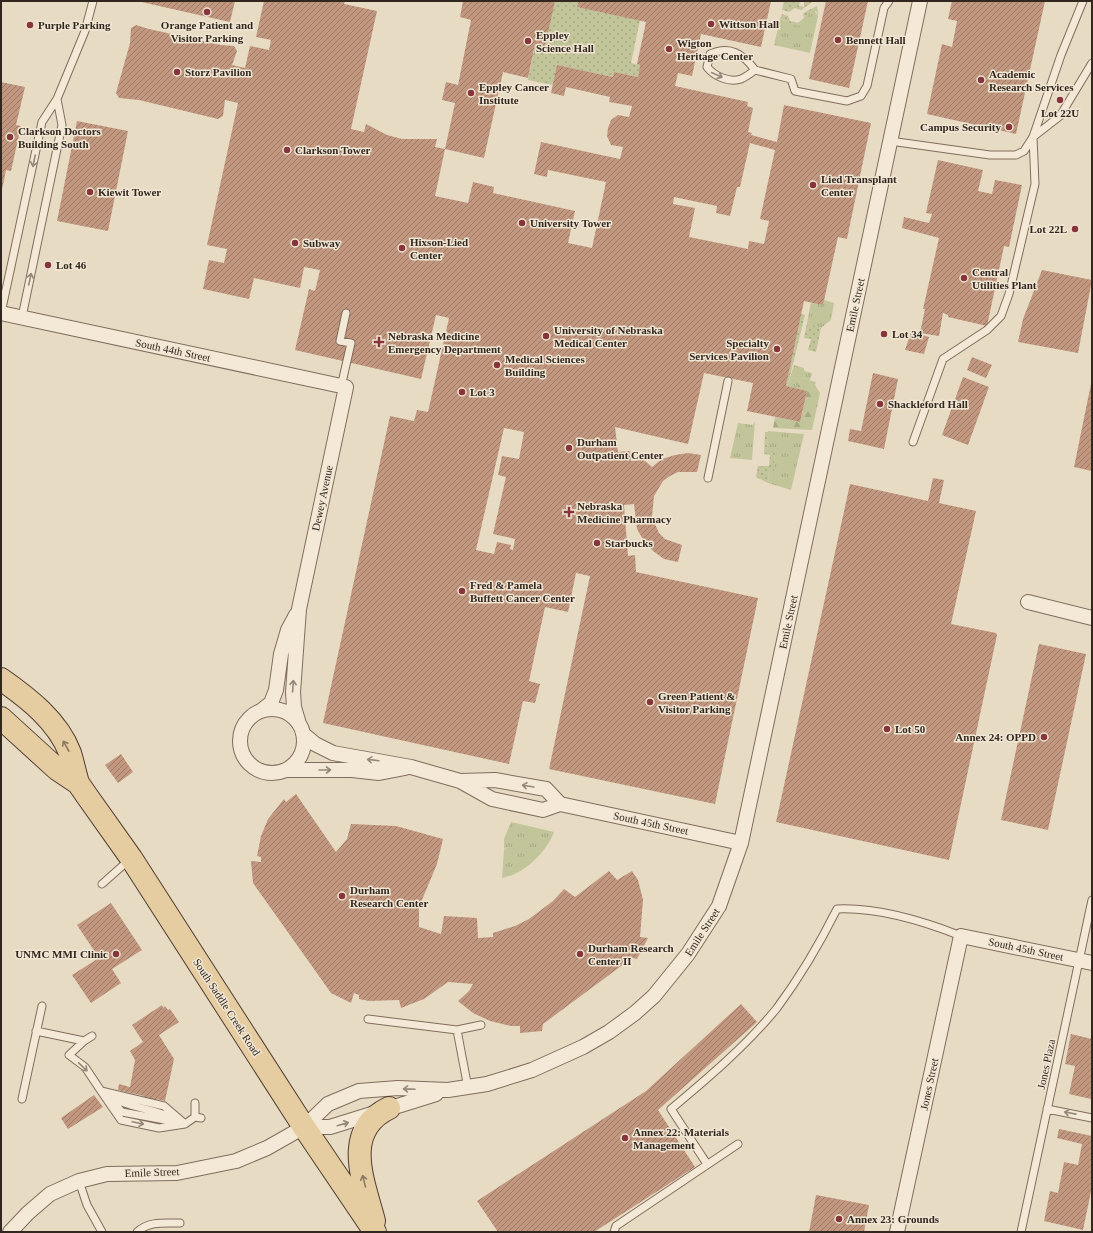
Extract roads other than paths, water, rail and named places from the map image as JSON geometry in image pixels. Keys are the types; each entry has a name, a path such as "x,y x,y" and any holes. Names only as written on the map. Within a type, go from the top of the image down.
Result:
{"main road":[{"name":"South Saddle Creek Road","path":"1,679 34,705 48,719 69,752 78,783 131,858 304,1127 376,1232"},
{"name":"South Saddle Creek Road","path":"1,718 57,769 78,783"},
{"path":"376,1232 362,1170 360,1142 362,1133 372,1118 377,1113 389,1108"}],"street":[{"name":"Emile Street","path":"10,1232 28,1213 50,1194 79,1181 107,1174 177,1173 236,1161 267,1148 304,1127 328,1104 359,1091 398,1088 448,1090 468,1088 508,1079 557,1061 609,1032 640,1009 672,976 704,932 719,906 741,843 920,1"},
{"name":"South 44th Street","path":"1,313 344,387"},
{"name":"Dewey Avenue","path":"301,729 294,707 293,692 299,609 344,387"},
{"path":"1028,602 1092,618"},
{"name":"Dewey Avenue","path":"262,710 271,703 276,690 281,654 299,609"},
{"name":"South 45th Street","path":"411,767 379,773 352,770 286,770 276,773 260,771 248,762 242,754 240,733 245,723 252,715 262,710 272,708 283,710 292,716 301,729 315,744 338,755 411,767 460,781 492,799 543,810 560,804 741,843"},
{"path":"286,770 294,764 301,755 304,745 301,729"},
{"name":"South 45th Street","path":"460,781 495,780 546,789 560,804"},
{"name":"South 45th Street","path":"961,936 1085,961"},
{"name":"Jones Street","path":"897,1232 961,936"},
{"name":"Emile Street","path":"304,1127 330,1127 448,1090"},
{"path":"1,1228 6,1232"}],"lane":[{"path":"1,313 42,122 57,99 85,31 93,1"},
{"path":"755,70 741,79 730,80 712,75 707,68 710,54 727,50 746,57 755,70 791,79 795,91 847,101 861,96 867,86 884,8 889,1"},
{"path":"890,141 990,155 1016,155 1024,151 1033,137 1061,55 1083,1"},
{"path":"1033,137 1060,116 1092,63"},
{"path":"22,318 62,125 57,99"},
{"path":"914,442 943,359 987,330 1001,316 1009,294 1035,184 1033,137"},
{"path":"344,387 351,343 340,341 346,313"},
{"path":"708,478 728,381"},
{"path":"102,884 131,858"},
{"name":"Jones Plaza","path":"1021,1232 1047,1109 1085,961 1092,900"},
{"path":"707,1164 671,1110 728,1061 777,1008 818,945 837,909 856,908 928,923 961,936"},
{"path":"22,1098 42,1006"},
{"path":"368,1019 457,1030 481,1025"},
{"path":"457,1030 468,1088"},
{"path":"36,1031 84,1041"},
{"path":"92,1036 84,1041 69,1055 85,1067 101,1090 122,1112 185,1124 198,1117 195,1103"},
{"path":"101,1090 164,1106 185,1124"},
{"path":"1047,1109 1092,1118"},
{"path":"614,1232 616,1226 738,1144"},
{"path":"79,1181 87,1205 102,1232"},
{"path":"137,1232 144,1226 153,1223 180,1223"}],"place":[{"name":"Orange Patient and Visitor Parking","path":"207,12"},
{"name":"Wittson Hall","path":"711,24"},
{"name":"Purple Parking","path":"30,25"},
{"name":"Bennett Hall","path":"838,40"},
{"name":"Eppley Science Hall","path":"528,41"},
{"name":"Wigton Heritage Center","path":"669,49"},
{"name":"Storz Pavilion","path":"177,72"},
{"name":"Academic Research Services","path":"981,80"},
{"name":"Eppley Cancer Institute","path":"471,93"},
{"name":"Lot 22U","path":"1060,100"},
{"name":"Campus Security","path":"1009,127"},
{"name":"Clarkson Doctors Building South","path":"10,137"},
{"name":"Clarkson Tower","path":"287,150"},
{"name":"Lied Transplant Center","path":"813,185"},
{"name":"Kiewit Tower","path":"90,192"},
{"name":"University Tower","path":"522,223"},
{"name":"Lot 22L","path":"1075,229"},
{"name":"Subway","path":"295,243"},
{"name":"Hixson-Lied Center","path":"402,248"},
{"name":"Lot 46","path":"48,265"},
{"name":"Central Utilities Plant","path":"964,278"},
{"name":"Lot 34","path":"884,334"},
{"name":"University of Nebraska Medical Center","path":"546,336"},
{"name":"Nebraska Medicine Emergency Department","path":"379,342"},
{"name":"Specialty Services Pavilion","path":"777,349"},
{"name":"Medical Sciences Building","path":"497,365"},
{"name":"Lot 3","path":"462,392"},
{"name":"Shackleford Hall","path":"880,404"},
{"name":"Durham Outpatient Center","path":"569,448"},
{"name":"Nebraska Medicine Pharmacy","path":"569,512"},
{"name":"Starbucks","path":"597,543"},
{"name":"Fred & Pamela Buffett Cancer Center","path":"462,591"},
{"name":"Green Patient & Visitor Parking","path":"650,702"},
{"name":"Lot 50","path":"887,729"},
{"name":"Annex 24: OPPD","path":"1044,737"},
{"name":"Durham Research Center","path":"342,896"},
{"name":"UNMC MMI Clinic","path":"116,954"},
{"name":"Durham Research Center II","path":"580,954"},
{"name":"Annex 22: Materials Management","path":"625,1138"},
{"name":"Annex 23: Grounds","path":"839,1219"}]}
